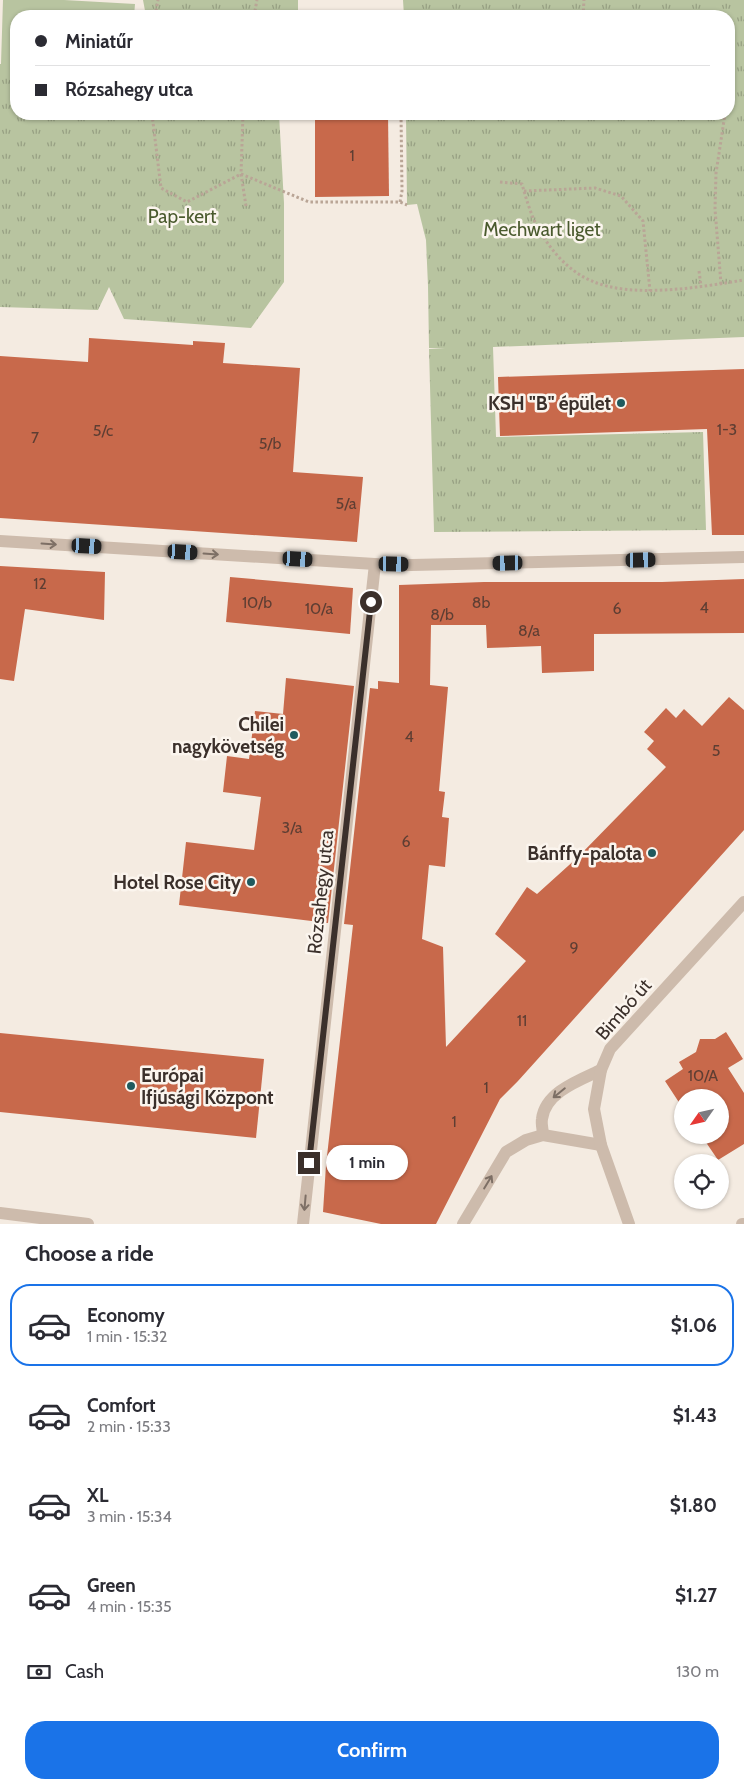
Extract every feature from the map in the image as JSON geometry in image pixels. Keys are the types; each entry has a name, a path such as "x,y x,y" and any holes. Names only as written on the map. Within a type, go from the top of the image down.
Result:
{"street":[{"path":"0,541 412,565 744,557"},
{"name":"Rózsahegy utca","path":"303,1224 375,564"},
{"name":"Bimbó út","path":"629,1224 601,1144 594,1109 601,1070 610,1049 744,902"},
{"path":"543,1135 542,1118 548,1102 565,1088 601,1070"},
{"path":"463,1224 506,1152 526,1140 543,1135 601,1144"},
{"path":"0,1213 88,1224"}],"path":[{"path":"153,0 158,0"},
{"path":"153,120 161,188 187,202 241,174 309,202 400,202 407,205"},
{"path":"243,120 241,174 246,206"},
{"path":"400,202 402,191 401,120"},
{"path":"721,284 715,209 716,172 726,120"},
{"path":"500,182 522,184 537,225 555,252 567,265 592,282 623,289 650,291 744,280"},
{"path":"524,191 595,188 621,196 643,221 650,291"},
{"path":"699,271 701,286"}],"green space":[{"path":"3,0 64,0 135,4 134,10 10,10 10,64 1,64"},
{"path":"143,0 298,0 298,10 145,10"},
{"name":"Mechwart liget","path":"403,0 744,0 744,337 493,347 496,437 703,432 706,530 434,532 429,349 445,348 429,348 426,240 417,204 407,205 406,120 735,120 735,10 404,10"},
{"name":"Pap-kert","path":"0,64 10,64 10,120 279,120 284,203 284,282 251,328 124,319 109,287 98,310 0,307"}],"building":[{"path":"315,120 388,120 389,196 315,197"},
{"path":"89,338 193,345 193,341 225,343 223,363 300,368 293,472 363,477 357,542 0,518 0,356 88,362"},
{"name":"KSH \"B\" épület","path":"744,369 744,535 712,535 707,429 500,436 498,377"},
{"path":"0,566 105,572 104,620 25,609 14,681 0,679"},
{"path":"230,577 353,588 350,634 226,622"},
{"path":"744,579 744,633 594,634 594,671 542,673 541,646 487,648 486,625 431,625 430,685 448,687 439,791 445,792 442,817 449,818 445,867 429,865 422,939 443,947 446,1047 526,961 495,934 527,887 537,894 578,857 666,767 647,749 654,741 644,732 666,708 676,718 684,709 702,726 729,697 744,710 744,830 500,1099 436,1224 381,1224 323,1212 326,1165 353,925 344,924 370,688 378,689 378,681 399,683 399,585 484,582 662,582"},
{"path":"286,678 354,686 328,923 179,905 186,842 254,850 261,797 223,792 227,756 249,759 255,711 283,714"},
{"path":"726,1032 743,1059 728,1068 744,1093 744,1144 728,1154 714,1154 707,1144 729,1144 729,1089 674,1089 674,1095 665,1081 683,1069 679,1062 696,1052 700,1039 715,1039"},
{"name":"Európai Ifjúsági Központ","path":"0,1033 264,1059 256,1138 0,1112"}],"place":[{"name":"KSH \"B\" épület","path":"621,403"},
{"name":"Chilei nagykövetség","path":"294,735"},
{"name":"Bánffy-palota","path":"652,853"},
{"name":"Hotel Rose City","path":"251,882"},
{"name":"Európai Ifjúsági Központ","path":"131,1086"}],"route":[{"path":"309,1163 371,602"}]}
